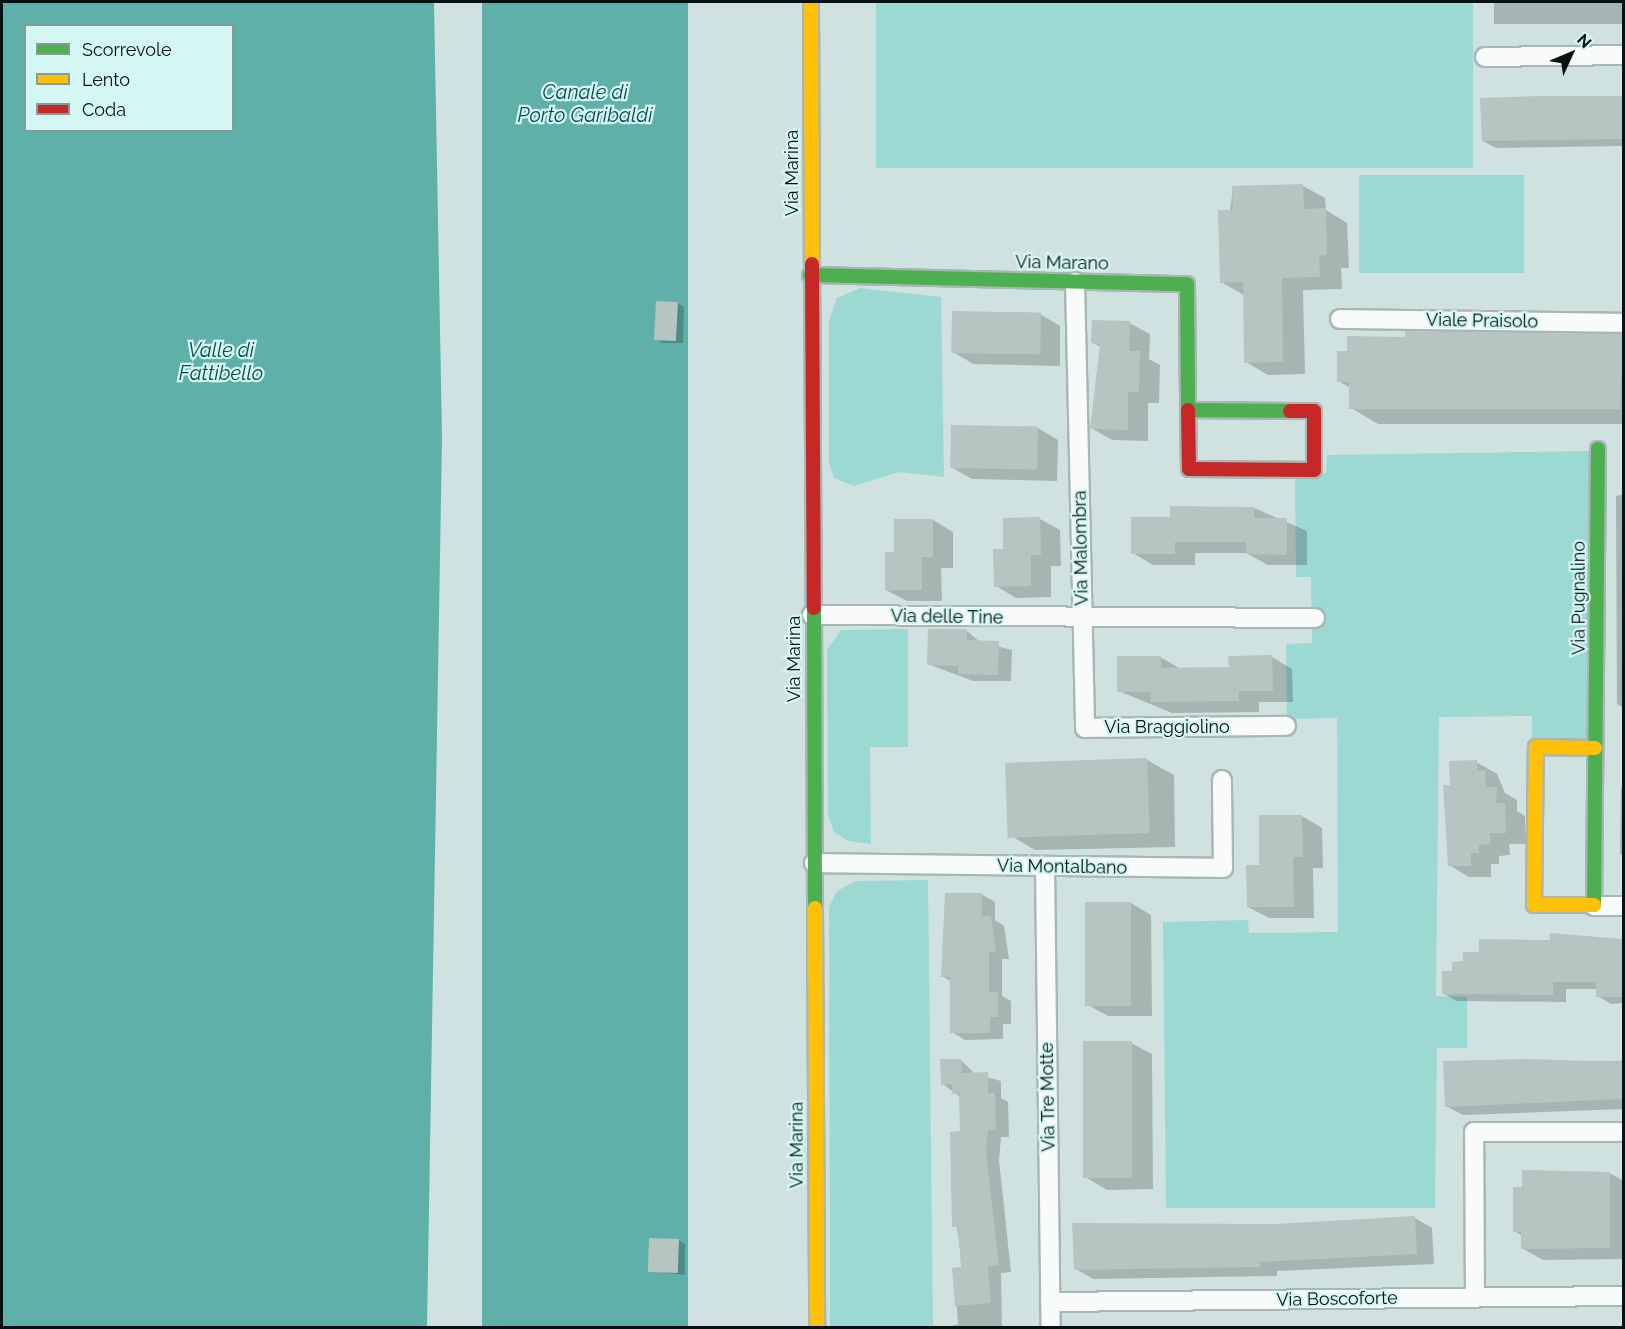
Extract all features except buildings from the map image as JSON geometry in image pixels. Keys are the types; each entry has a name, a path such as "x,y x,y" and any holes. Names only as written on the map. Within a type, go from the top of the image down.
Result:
{"street":[{"name":"Via Marina","path":"811,2 810,275 816,1324"},
{"path":"1485,57 1623,55"},
{"name":"Via Marano","path":"810,275 1187,284 1189,410"},
{"name":"Via Malombra","path":"1075,282 1083,619 1315,618"},
{"name":"Viale Praisolo","path":"1340,320 1623,323"},
{"path":"1189,410 1314,411 1314,470 1189,469 1189,410"},
{"name":"Via Pugnalino","path":"1594,906 1598,448"},
{"name":"Via delle Tine","path":"812,615 1083,619"},
{"name":"Via Braggiolino","path":"1083,619 1084,728 1286,726"},
{"path":"1595,748 1536,747 1534,905 1623,906"},
{"name":"Via Montalbano","path":"814,863 1223,868 1222,780"},
{"name":"Via Tre Motte","path":"1045,867 1051,1328"},
{"path":"1475,1298 1474,1132 1623,1132"},
{"name":"Via Boscoforte","path":"1050,1302 1623,1296"}],"shaded area":[{"path":"876,2 1473,2 1473,168 876,168"},
{"path":"1359,175 1524,175 1524,273 1359,273"},
{"path":"860,288 941,297 944,477 899,472 854,486 834,478 829,463 829,321 837,298"},
{"path":"1595,451 1593,741 1532,740 1532,716 1439,717 1436,996 1467,997 1467,1048 1437,1048 1435,1208 1166,1208 1163,922 1248,920 1249,933 1338,932 1337,718 1287,719 1286,644 1312,643 1311,577 1296,577 1295,474 1326,473 1327,455"},
{"path":"908,629 908,747 870,747 871,844 848,841 834,832 828,815 827,650 841,630"},
{"path":"928,880 933,1327 830,1327 829,907 837,891 856,881"}],"water":[{"name":"Valle di Fattibello","path":"2,2 434,2 442,438 427,1327 2,1327"},
{"name":"Canale di Porto Garibaldi","path":"482,2 688,2 688,1327 482,1327"}],"traffic: fast":[{"path":"810,275 1187,284 1188,410"},
{"path":"1189,410 1290,411"},
{"path":"1594,905 1598,449"},
{"path":"814,608 815,908"}],"traffic: slow":[{"path":"811,2 812,264"},
{"path":"1594,905 1534,905 1536,747 1595,748"},
{"path":"815,908 817,1328"}],"traffic: jam":[{"path":"812,264 814,608"},
{"path":"1188,410 1189,469 1314,470 1314,411 1290,411"}]}
